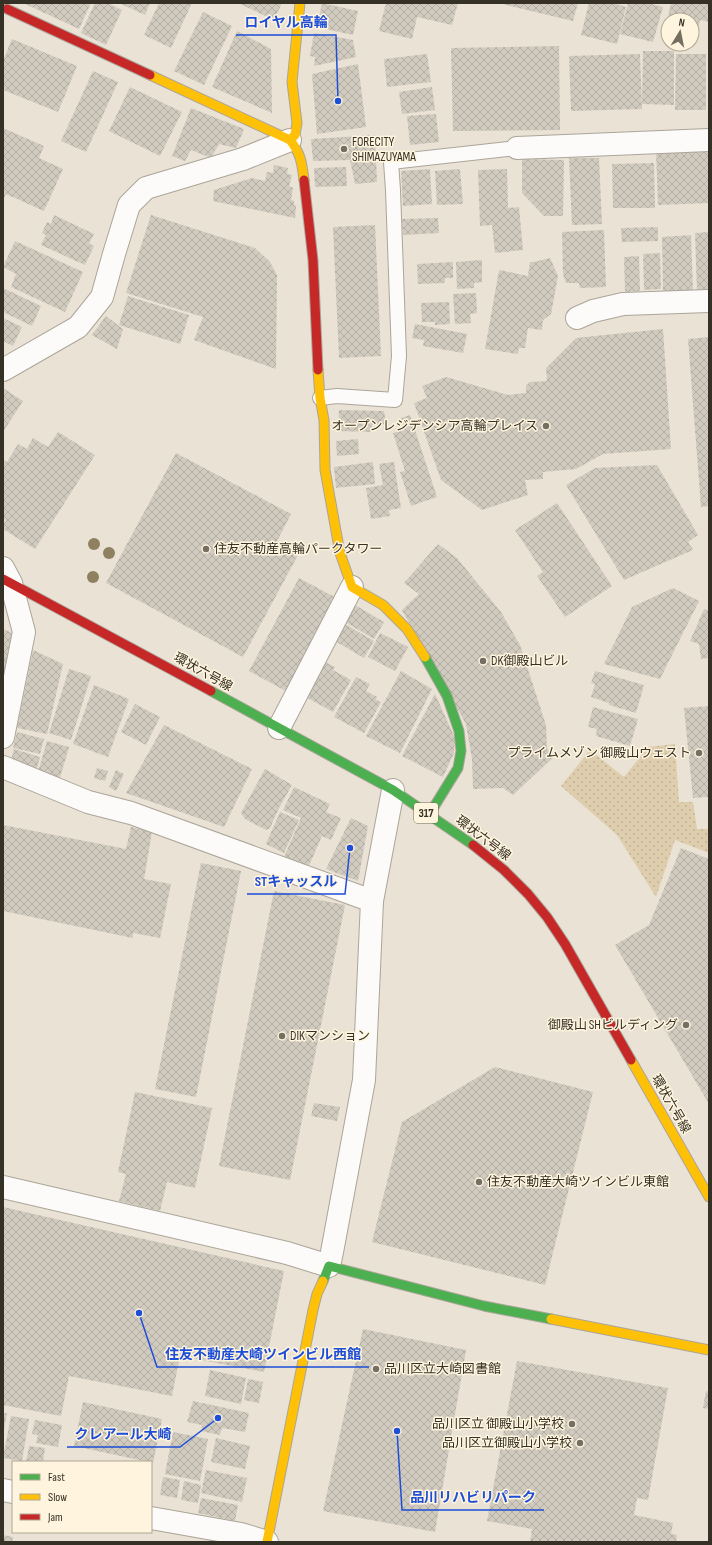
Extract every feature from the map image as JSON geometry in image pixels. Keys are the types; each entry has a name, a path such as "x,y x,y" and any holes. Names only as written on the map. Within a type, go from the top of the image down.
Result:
{"street":[{"path":"3,370 78,327 102,297 129,205 146,188 243,159 290,140 295,135 297,123 292,82 300,3"},
{"path":"6,10 290,140 298,150 302,164 313,260 316,348 320,398 324,420 325,470 340,553 352,587 383,605 406,629 423,653 447,696 459,731 461,751 458,768 429,815"},
{"path":"517,148 709,140"},
{"path":"577,318 593,311 623,304 709,301"},
{"path":"3,738 24,632 6,576"},
{"name":"環状六号線","path":"6,576 278,728 393,790 472,844 504,870 528,894 547,917 565,944 709,1197"},
{"path":"278,728 352,587"},
{"path":"3,767 88,802 131,814 372,901"},
{"path":"152,1518 241,1534 267,1542 313,1310 332,1252 364,1080 372,901 393,790"},
{"path":"3,1187 287,1253 328,1266 484,1306 709,1350"}],"lane":[{"path":"320,398 338,396 395,400 400,356 391,162 517,148"}],"shaded area":[{"path":"675,744 679,802 693,802 697,829 709,829 709,853 675,840 656,897 617,835 561,786 590,750 624,777 648,747"}],"building":[{"path":"23,3 91,3 79,29"},
{"path":"95,3 108,3 122,10 106,45 81,33"},
{"path":"119,3 150,3 145,15"},
{"path":"159,3 192,3 171,48 144,35"},
{"path":"238,3 282,3 274,20"},
{"path":"322,3 358,11 353,35 317,27"},
{"path":"386,3 458,3 452,25 417,17 412,39 379,31"},
{"path":"498,3 578,3 573,21"},
{"path":"589,3 613,3 626,7 617,44 581,35"},
{"path":"628,3 648,3 663,7 662,12 660,12 660,18 653,42 620,34"},
{"path":"671,3 709,3 709,22 700,20 700,12 669,12"},
{"path":"203,12 232,26 204,85 174,71"},
{"path":"237,31 271,49 272,113 212,87"},
{"path":"314,33 353,40 356,57 314,66 315,57 310,56"},
{"path":"12,39 77,66 58,112 3,90 3,61"},
{"path":"559,46 560,130 453,131 451,48"},
{"path":"643,51 674,52 674,105 642,104"},
{"path":"427,54 431,82 387,87 384,59"},
{"path":"640,54 642,109 571,111 569,56"},
{"path":"676,54 706,54 706,110 675,110"},
{"path":"358,64 366,127 317,134 312,74"},
{"path":"93,71 118,82 86,152 61,141"},
{"path":"130,87 182,112 160,156 109,131"},
{"path":"432,87 435,110 402,114 399,92"},
{"path":"191,108 244,129 236,148 219,144 211,158 191,150 185,161 172,156"},
{"path":"436,114 439,142 410,145 407,116"},
{"path":"3,128 44,146 39,158 63,169 44,211 6,194 3,200"},
{"name":"FORECITY SHIMAZUYAMA","path":"375,135 377,182 355,184 350,160 313,161 311,139"},
{"path":"709,148 709,203 658,205 656,150"},
{"path":"569,158 599,158 602,224 572,225"},
{"path":"522,159 564,160 563,216 544,216 522,193"},
{"path":"654,163 655,208 613,208 612,164"},
{"path":"274,165 288,168 287,174 292,175 289,186 293,188 291,200 294,201 294,205 296,206 295,218 213,201 214,190 252,178 265,181 267,172 273,173"},
{"path":"346,167 347,186 315,187 314,168"},
{"path":"430,169 432,204 403,206 401,171"},
{"path":"460,169 463,204 437,205 435,171"},
{"path":"507,169 508,208 519,207 523,250 495,253 492,225 480,226 478,170"},
{"path":"54,215 94,234 89,243 94,246 85,265 41,245 46,235 42,233 47,222 51,224"},
{"path":"151,215 255,248 270,262 277,275 276,369 194,340 203,317 126,293"},
{"path":"438,218 439,233 403,235 402,219"},
{"path":"375,225 381,356 339,358 333,227"},
{"path":"658,227 658,241 622,242 621,228"},
{"path":"604,230 606,287 580,288 579,283 566,283 563,274 562,232"},
{"path":"709,232 709,289 697,290 695,233"},
{"path":"691,235 693,290 663,292 662,237"},
{"path":"15,241 83,272 65,312 11,287 16,274 3,267"},
{"path":"660,253 661,289 644,290 643,254"},
{"path":"639,256 640,291 625,292 624,257"},
{"path":"550,258 558,276 551,314 543,320 542,330 528,328 525,348 519,348 518,354 485,349 499,270 528,276 530,262"},
{"path":"482,260 482,282 474,283 474,288 457,289 456,262"},
{"path":"453,262 453,278 445,278 445,283 418,284 417,264"},
{"path":"3,288 41,306 32,326 3,312"},
{"path":"476,293 477,313 470,314 471,323 455,324 453,294"},
{"path":"128,296 189,315 180,344 119,325"},
{"path":"449,302 450,324 435,325 435,322 422,322 421,303"},
{"path":"106,316 123,329 117,349 92,335"},
{"path":"3,318 22,327 13,346 3,341"},
{"path":"415,324 467,334 463,353 423,346 424,340 412,338"},
{"name":"オープンレジデンシア高輪プレイス","path":"663,329 671,449 603,454 576,469 543,472 543,479 525,480 528,495 482,510 441,480 414,403 427,398 422,386 446,377 508,395 526,393 526,386 530,382 547,381 546,368 576,338"},
{"path":"709,337 709,506 701,507 688,339"},
{"path":"3,388 23,401 3,432"},
{"path":"339,410 384,411 386,424 372,425 371,432 338,431"},
{"path":"410,415 437,497 411,506 400,472 405,471 393,433 404,429 401,418"},
{"path":"58,432 95,455 35,549 3,529 3,525 6,520 3,518 3,460 7,462 18,444 27,449 33,438 48,447"},
{"path":"358,439 359,454 337,456 336,441"},
{"name":"住友不動産高輪パークタワー","path":"176,453 291,514 276,543 298,555 243,657 106,583"},
{"path":"373,462 375,484 336,488 334,467"},
{"path":"394,462 401,508 389,510 390,516 371,519 366,488 383,485 379,464"},
{"path":"657,465 698,535 688,542 693,550 624,580 566,485 595,468"},
{"path":"557,503 612,586 565,617 537,576 543,572 515,530"},
{"name":"DK御殿山ビル","path":"438,544 457,558 501,612 520,645 546,725 547,749 556,755 513,795 503,788 473,789 472,759 466,724 402,610 419,594 404,583"},
{"path":"299,578 342,601 291,694 249,671"},
{"path":"673,588 699,601 660,679 604,664 632,607"},
{"path":"355,605 384,622 374,639 345,622"},
{"path":"704,609 709,611 709,658 701,659 699,644 690,641"},
{"path":"345,624 374,641 364,658 335,641"},
{"path":"3,629 12,633 4,673 3,673"},
{"path":"380,633 408,647 395,671 368,657"},
{"path":"33,650 63,664 47,734 17,728"},
{"path":"323,661 335,667 333,670 351,680 333,712 304,696"},
{"path":"69,669 91,676 71,740 49,733"},
{"path":"401,671 432,689 400,753 366,736"},
{"path":"595,671 644,685 636,713 609,705 609,703 591,697 595,684 591,683"},
{"path":"356,677 370,684 366,691 377,697 376,700 381,702 364,733 334,717"},
{"path":"94,685 129,699 108,757 73,744"},
{"path":"435,694 455,738 454,753 443,777 402,756"},
{"path":"135,704 160,717 146,745 121,732"},
{"name":"プライムメゾン 御殿山ウェスト","path":"709,706 709,797 693,798 684,708"},
{"path":"593,707 638,719 630,746 596,736 597,729 588,727"},
{"path":"164,725 252,769 224,827 126,793"},
{"path":"17,732 44,739 40,754 13,748"},
{"path":"47,741 69,747 60,778 38,772"},
{"path":"14,749 40,757 36,772 10,764"},
{"path":"97,768 108,771 105,781 94,778"},
{"path":"265,769 292,785 270,828 266,830 245,819 241,813"},
{"path":"116,770 124,774 116,791 109,787"},
{"path":"294,787 330,804 326,812 341,818 331,840 322,836 308,868 284,857 301,818 283,810"},
{"path":"280,812 299,820 284,853 266,844"},
{"path":"351,818 368,826 358,881 326,869"},
{"path":"3,825 126,849 131,827 152,832 144,879 171,884 160,938 133,933 133,938 3,911"},
{"name":"御殿山 SHビルディング","path":"681,848 709,859 709,1104 615,945 649,925"},
{"path":"201,863 241,871 196,1097 155,1089"},
{"name":"DIKマンション","path":"274,891 345,905 290,1180 219,1166"},
{"name":"住友不動産大崎ツインビル東館","path":"495,1067 593,1092 545,1285 372,1242 402,1122"},
{"path":"135,1092 212,1108 195,1188 167,1182 160,1211 119,1201 126,1174 118,1172"},
{"path":"314,1103 340,1107 337,1121 311,1116"},
{"path":"3,1207 284,1271 264,1372 180,1356 172,1396 69,1376 61,1416 3,1405"},
{"path":"363,1329 466,1350 435,1532 323,1511"},
{"name":"品川区立 御殿山小学校","path":"517,1361 668,1388 648,1500 637,1498 634,1515 673,1523 671,1534 677,1535 676,1542 530,1542 532,1529 487,1521"},
{"path":"210,1370 246,1378 241,1404 205,1396"},
{"path":"248,1379 263,1382 259,1403 244,1400"},
{"path":"706,1391 709,1392 709,1409 703,1408"},
{"path":"193,1401 249,1413 245,1432 222,1428 220,1435 201,1431 202,1425 187,1422"},
{"path":"83,1402 162,1419 153,1463 152,1461 144,1461 74,1446"},
{"path":"3,1413 7,1413 4,1429 3,1429"},
{"path":"11,1416 29,1419 22,1461 3,1458"},
{"path":"35,1420 62,1425 58,1447 36,1443 38,1435 32,1434"},
{"path":"173,1432 208,1439 200,1481 165,1474"},
{"path":"216,1438 250,1446 245,1469 211,1462"},
{"path":"29,1446 45,1448 43,1461 26,1461"},
{"path":"206,1470 247,1478 242,1502 201,1493"},
{"path":"163,1477 180,1480 177,1498 160,1495"},
{"path":"184,1481 201,1485 198,1503 181,1500"},
{"path":"201,1498 238,1505 235,1521 198,1513"},
{"path":"3,1535 13,1537 12,1542 3,1542"}],"traffic: fast":[{"path":"425,657 447,696 459,731 461,751 458,768 429,815"},
{"path":"211,691 393,790 473,845"},
{"path":"323,1281 329,1266 484,1306 551,1319"}],"traffic: slow":[{"path":"290,140 295,135 297,123 292,82 300,3"},
{"path":"150,75 290,140 297,150 303,169 304,180"},
{"path":"318,370 320,398 324,420 325,470 340,553 352,587 383,605 407,629 425,657"},
{"path":"631,1060 709,1197"},
{"path":"267,1542 313,1310 317,1294 323,1281"},
{"path":"551,1319 709,1350"}],"traffic: jam":[{"path":"7,9 150,75"},
{"path":"304,180 313,260 318,370"},
{"path":"3,579 211,691"},
{"path":"473,845 504,870 528,894 547,917 565,944 631,1060"}],"place":[{"name":"ロイヤル高輪","path":"338,101"},
{"name":"FORECITY SHIMAZUYAMA","path":"344,149"},
{"name":"オープンレジデンシア高輪プレイス","path":"546,426"},
{"name":"住友不動産高輪パークタワー","path":"206,549"},
{"name":"DK御殿山ビル","path":"483,661"},
{"name":"プライムメゾン 御殿山ウェスト","path":"699,753"},
{"name":"STキャッスル","path":"350,848"},
{"name":"御殿山 SHビルディング","path":"686,1025"},
{"name":"DIKマンション","path":"282,1036"},
{"name":"住友不動産大崎ツインビル東館","path":"479,1182"},
{"name":"住友不動産大崎ツインビル西館","path":"139,1313"},
{"name":"品川区立大崎図書館","path":"376,1369"},
{"name":"クレアール大崎","path":"218,1418"},
{"name":"品川区立 御殿山小学校","path":"572,1424"},
{"name":"品川リハビリパーク","path":"397,1431"},
{"name":"品川区立御殿山小学校","path":"580,1443"}]}
